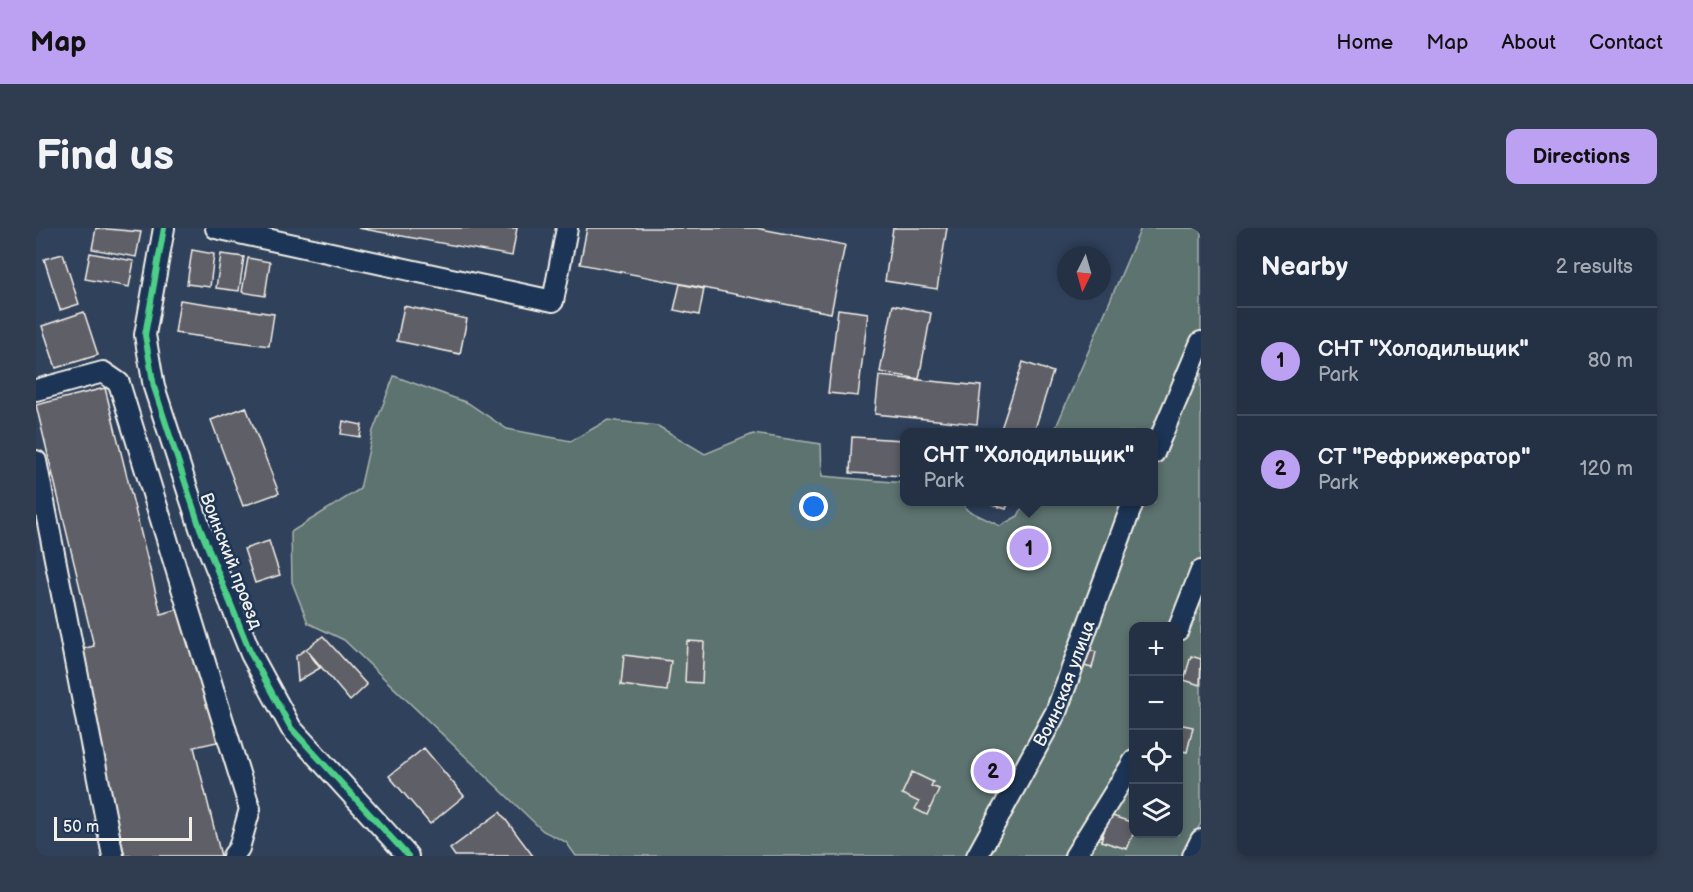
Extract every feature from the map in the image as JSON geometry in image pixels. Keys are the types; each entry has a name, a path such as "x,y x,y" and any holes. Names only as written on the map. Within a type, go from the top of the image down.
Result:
{"street":[{"name":"Воинский проезд","path":"164,228 145,335 154,387 200,528 251,654 291,728 408,856"},
{"path":"216,228 553,301 567,228"},
{"path":"1158,444 1201,342"},
{"path":"36,390 102,372 119,383 250,809 239,848 233,856"},
{"path":"36,461 113,856"},
{"name":"Воинская улица","path":"977,856 1056,712 1131,506"},
{"path":"1182,622 1201,571"},
{"path":"1075,856 1129,769"},
{"path":"1193,856 1201,840"}],"green space":[{"path":"1141,228 1201,228 1201,823 1183,856 576,856 566,842 543,831 344,640 308,623 292,582 291,532 360,489 373,431 394,376 468,403 507,429 571,441 608,420 658,426 705,454 753,434 821,444 822,476 900,483 900,506 964,506 967,510 1000,526 1018,516 1023,506 1158,506 1158,428 1056,428"}],"building":[{"path":"96,228 141,232 136,257 92,249"},
{"path":"358,228 517,228 512,256"},
{"path":"587,228 756,228 845,245 831,313 580,264"},
{"path":"893,228 947,228 937,289 885,281"},
{"path":"192,250 214,254 210,287 187,284"},
{"path":"90,253 134,261 129,287 85,279"},
{"path":"63,254 79,304 60,310 44,259"},
{"path":"221,254 244,257 239,291 216,288"},
{"path":"248,258 270,262 265,296 242,292"},
{"path":"680,284 704,289 699,315 674,310"},
{"path":"180,300 274,314 269,346 175,333"},
{"path":"893,305 931,313 919,379 880,372"},
{"path":"404,306 467,319 460,354 397,341"},
{"path":"838,309 868,313 858,396 828,393"},
{"path":"84,312 98,355 56,368 42,326"},
{"path":"1023,362 1053,372 1035,428 1001,428"},
{"path":"879,376 981,386 977,424 875,414"},
{"path":"105,388 161,614 183,608 217,742 194,747 221,856 125,856 74,651 94,646 36,405"},
{"path":"246,407 279,493 243,506 211,420"},
{"path":"343,421 362,425 360,437 341,434"},
{"path":"852,437 900,440 900,476 850,473"},
{"path":"269,541 280,575 255,583 244,549"},
{"path":"323,636 367,685 350,701 306,649"},
{"path":"687,641 704,642 702,683 685,682"},
{"path":"1080,647 1096,652 1092,668 1076,664"},
{"path":"306,649 320,668 298,681 296,656"},
{"path":"624,655 671,661 667,691 621,685"},
{"path":"1191,656 1201,659 1200,685 1184,680"},
{"path":"1183,725 1193,727 1187,752 1183,751"},
{"path":"424,748 464,796 430,824 389,776"},
{"path":"912,772 933,782 931,786 939,789 927,815 915,809 919,802 902,794"},
{"path":"500,812 533,856 455,856 450,849"},
{"path":"1109,815 1129,821 1129,838 1132,838 1127,849 1101,841"}],"cycle path":[{"path":"164,228 145,335 154,387 200,528 251,654 291,728 408,856"}],"place":[{"name":"СНТ \"Холодильщик\"","path":"1029,548"},
{"name":"СТ \"Рефрижератор\"","path":"993,771"}]}
